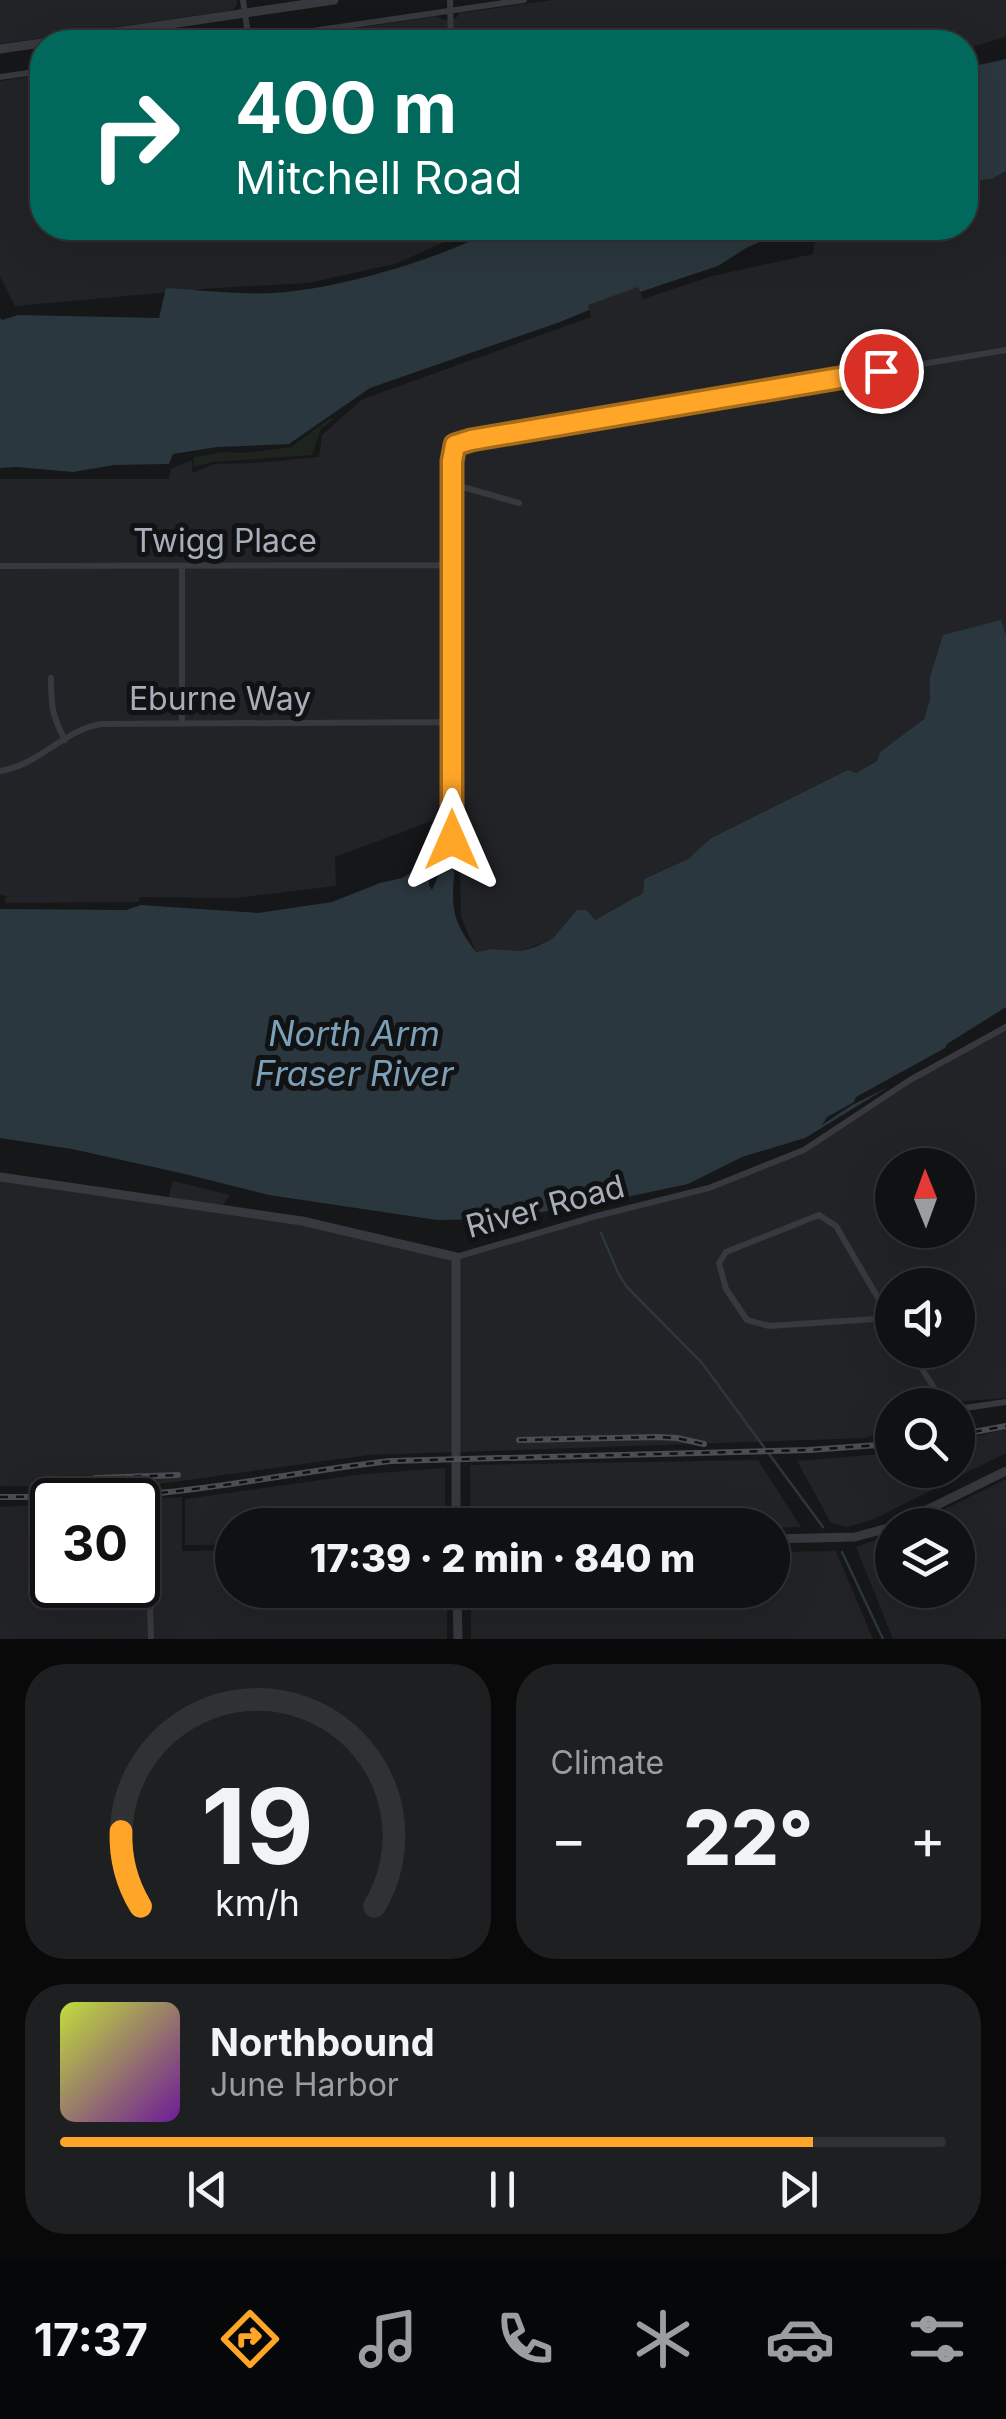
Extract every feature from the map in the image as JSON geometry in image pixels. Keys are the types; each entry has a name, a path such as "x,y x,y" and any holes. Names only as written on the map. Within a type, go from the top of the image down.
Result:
{"street":[{"path":"243,0 247,30"},
{"path":"133,30 334,0"},
{"path":"450,0 451,30"},
{"path":"320,30 524,0"},
{"path":"0,49 30,45"},
{"path":"0,77 30,73"},
{"path":"452,840 451,565 455,445 466,440 1006,350"},
{"path":"452,484 519,503"},
{"name":"Twigg Place","path":"0,566 451,565"},
{"path":"182,566 182,722"},
{"path":"51,678 51,709 65,740"},
{"name":"Eburne Way","path":"0,771 36,760 94,725 451,722"},
{"path":"433,827 453,827"},
{"name":"River Road","path":"0,1178 302,1221 456,1257 710,1188 804,1150 910,1080 1006,1027"},
{"path":"819,1215 836,1226 891,1320 769,1326 747,1320 726,1289 719,1263 726,1252 819,1215"},
{"path":"456,1257 456,1508"},
{"path":"975,1407 1006,1402"},
{"path":"931,1508 1006,1471"},
{"path":"790,1538 875,1533"},
{"path":"150,1608 151,1639"},
{"path":"457,1608 458,1639"}],"shaded area":[{"path":"0,0 237,0 234,9 227,11 96,30 30,30 30,40 0,44"},
{"path":"552,0 1006,0 1006,37 978,45 978,30 345,30 437,16 444,20 460,13"},
{"path":"30,77 30,240 449,240 398,263 309,283 15,306 0,277 0,81"},
{"path":"1006,171 1006,635 1001,621 931,677 924,719 880,752 877,761 856,773 847,771 711,838 688,859 644,879 643,893 594,920 577,910 552,939 521,951 476,952 461,917 460,857 456,851 433,844 432,821 335,857 336,886 235,898 140,897 138,902 5,903 6,896 0,895 0,479 169,479 171,469 192,460 192,473 215,464 319,457 322,435 363,399 591,317 587,304 638,287 643,299 712,276 813,254 814,243 825,240 978,240 978,181 992,179"},
{"path":"330,418 334,419 321,429 312,455 193,467 194,457 291,447"},
{"path":"1006,1027 1006,1398 975,1400 975,1388 875,1388 875,1434 867,1438 368,1455 160,1484 160,1478 30,1478 30,1486 0,1486 0,1177 302,1221 456,1257 709,1188 804,1150 910,1080"},
{"path":"173,1181 230,1195 221,1208 168,1199"},
{"path":"1006,1429 1006,1453 975,1468 975,1437"},
{"path":"875,1454 875,1488 936,1488 896,1508 875,1508 875,1518 847,1527 831,1523 797,1461"},
{"path":"758,1460 789,1508 471,1508 470,1465"},
{"path":"445,1468 445,1508 215,1508 215,1545 185,1545 185,1499 364,1474"},
{"path":"1006,1479 1006,1639 893,1639 881,1608 975,1608 975,1508 947,1508"},
{"path":"182,1497 182,1551 215,1550 215,1608 447,1608 447,1639 0,1639 0,1507 30,1505 30,1608 160,1608 160,1498"},
{"path":"790,1510 801,1527 790,1527"},
{"path":"875,1540 875,1594 856,1547"},
{"path":"836,1551 873,1639 471,1639 471,1608 790,1608 790,1552"}],"water":[{"path":"1006,59 1006,171 992,179 978,181 978,65"},
{"path":"472,240 764,240 718,266 640,292 638,287 588,305 589,310 560,322 370,388 289,444 217,447 173,454 169,464 114,465 73,472 0,468 0,318 159,318 166,288 235,293 302,290 419,261"},
{"name":"North Arm Fraser River","path":"1001,620 1006,635 1006,1015 805,1138 742,1157 688,1184 503,1219 437,1220 269,1195 72,1149 0,1138 0,909 126,910 141,905 258,913 332,902 402,878 428,862 432,890 444,854 455,858 456,917 476,952 535,947 552,939 577,910 586,910 595,920 643,893 644,879 688,859 711,838 848,770 856,773 877,761 880,752 924,719 930,699 930,677 943,635"}],"pier":[{"path":"1006,1007 1006,1020 993,1029 822,1125 856,1097 945,1048"}],"waterway":[{"path":"601,1233 627,1287 702,1363 823,1527"},
{"path":"842,1552 883,1639"}],"railway":[{"path":"975,1432 1006,1426"},
{"path":"519,1440 658,1437 704,1444"},
{"path":"0,1497 169,1492 391,1461 875,1445"},
{"path":"96,1478 178,1475"}],"route":[{"path":"452,840 451,565 455,445 881,371"}]}
